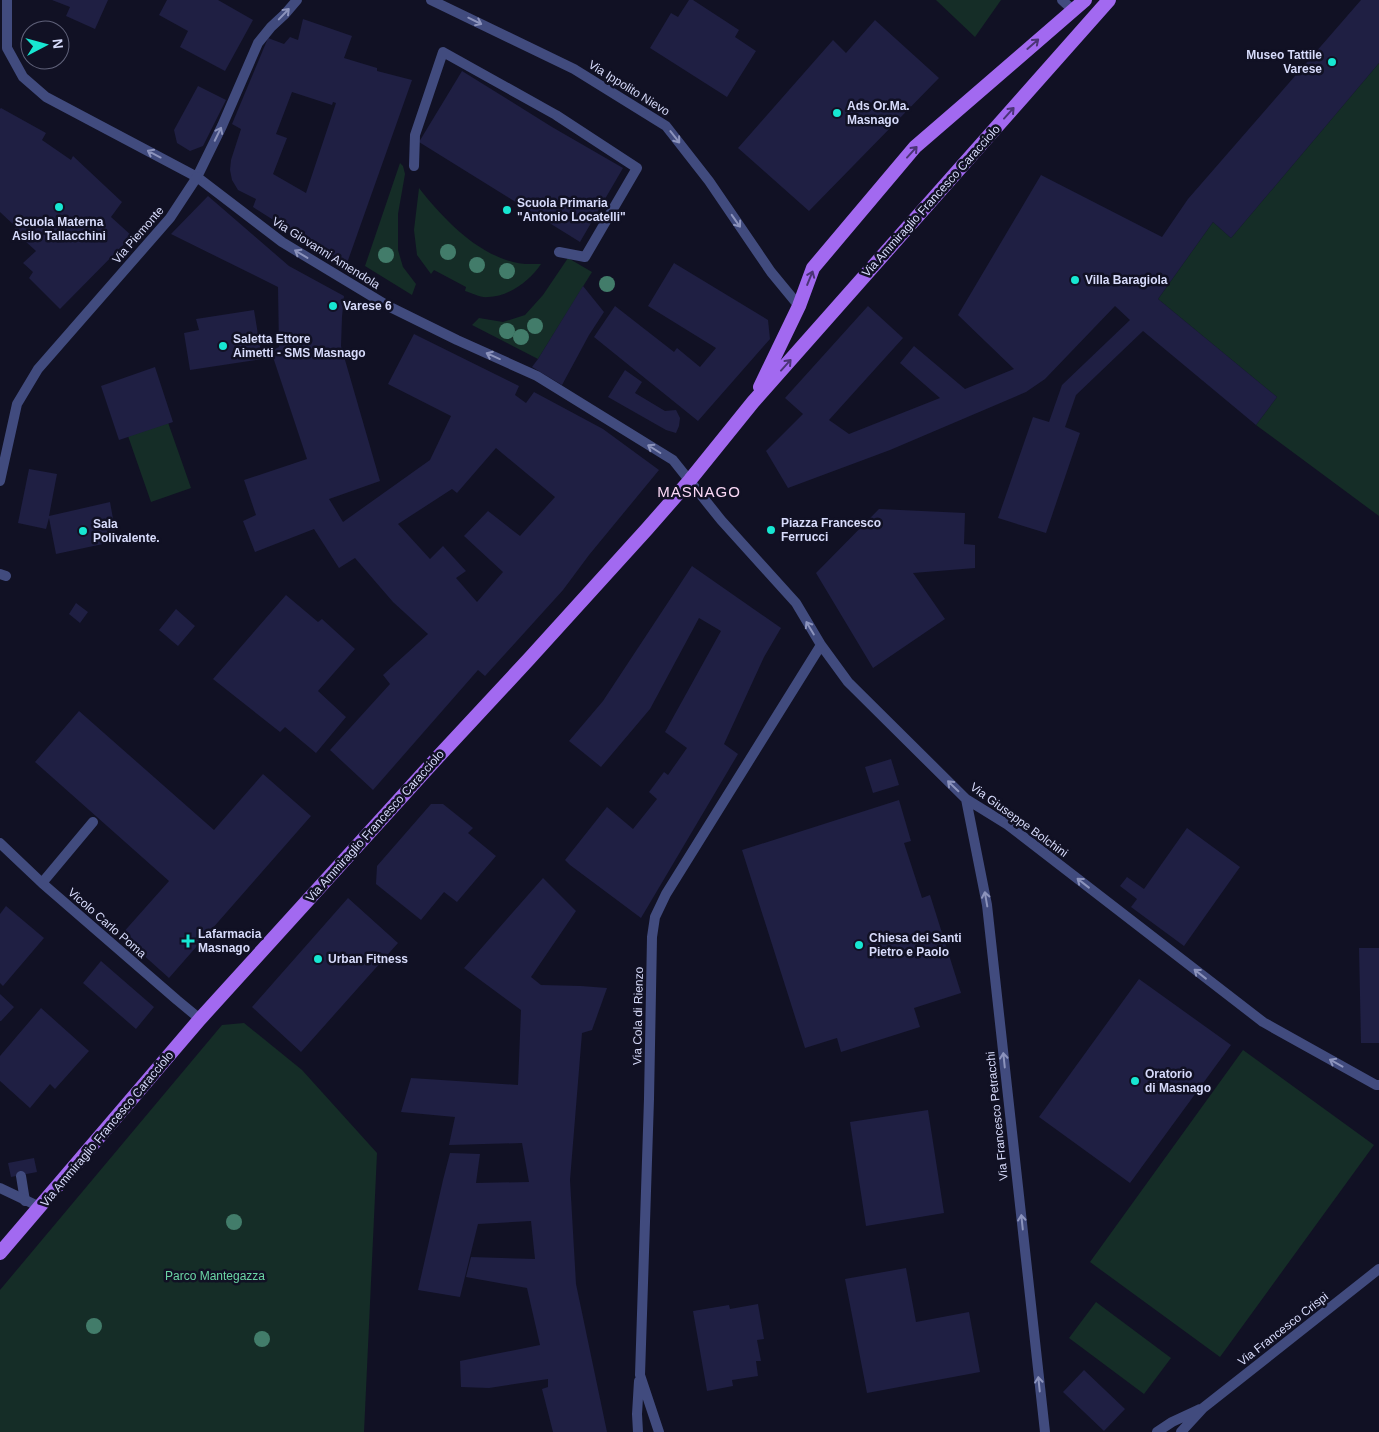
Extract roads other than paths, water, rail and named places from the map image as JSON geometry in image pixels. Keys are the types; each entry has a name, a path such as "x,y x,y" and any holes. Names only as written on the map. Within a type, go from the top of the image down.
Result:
{"main road":[{"name":"Via Ammiraglio Francesco Caracciolo","path":"753,402 799,306 813,268 915,147 1085,0"},
{"name":"Via Ammiraglio Francesco Caracciolo","path":"0,1253 200,1019 529,660 690,480 753,402 1109,0"}],"street":[{"name":"Via Giovanni Amendola","path":"6,0 8,48 22,77 46,97 197,177 282,242 388,306 537,376 673,460 690,480"},
{"name":"Via Piemonte","path":"0,482 17,404 38,369 170,218 197,177 222,126 258,43 297,0"},
{"name":"Via Ippolito Nievo","path":"431,0 574,69 666,126 709,181 771,272 799,306"},
{"path":"1062,0 1073,10"},
{"path":"414,166 415,135 443,52 556,115 638,168 585,257 559,252"},
{"name":"Via Giuseppe Bolchini","path":"690,480 721,520 796,603 821,645 859,695 966,799 1008,825 1263,1022 1379,1085"},
{"name":"Via Cola di Rienzo","path":"659,1432 640,1375 652,937 655,917 666,894 821,645"},
{"name":"Via Francesco Petracchi","path":"966,799 987,905 1045,1432"},
{"path":"42,883 93,822"},
{"name":"Vicolo Carlo Poma","path":"0,843 42,883 200,1019"},
{"path":"21,1176 25,1200"},
{"path":"0,1188 40,1208"},
{"name":"Via Francesco Crispi","path":"1182,1432 1203,1408 1379,1269"},
{"path":"638,1432 637,1414 640,1375"},
{"name":"Via Francesco Crispi","path":"1157,1432 1172,1422 1203,1408"}],"place":[{"name":"Museo Tattile Varese","path":"1332,62"},
{"name":"Ads Or.Ma. Masnago","path":"837,113"},
{"name":"Scuola Materna Asilo Tallacchini","path":"59,207"},
{"name":"Scuola Primaria \"Antonio Locatelli\"","path":"507,210"},
{"name":"Villa Baragiola","path":"1075,280"},
{"name":"Varese 6","path":"333,306"},
{"name":"Saletta Ettore Aimetti - SMS Masnago","path":"223,346"},
{"name":"Piazza Francesco Ferrucci","path":"771,530"},
{"name":"Sala Polivalente.","path":"83,531"},
{"name":"Lafarmacia Masnago","path":"188,941"},
{"name":"Chiesa dei Santi Pietro e Paolo","path":"859,945"},
{"name":"Urban Fitness","path":"318,959"},
{"name":"Oratorio di Masnago","path":"1135,1081"}],"district":[{"name":"MASNAGO","path":"699,491"}],"park label":[{"name":"Parco Mantegazza","path":"215,1276"}]}
